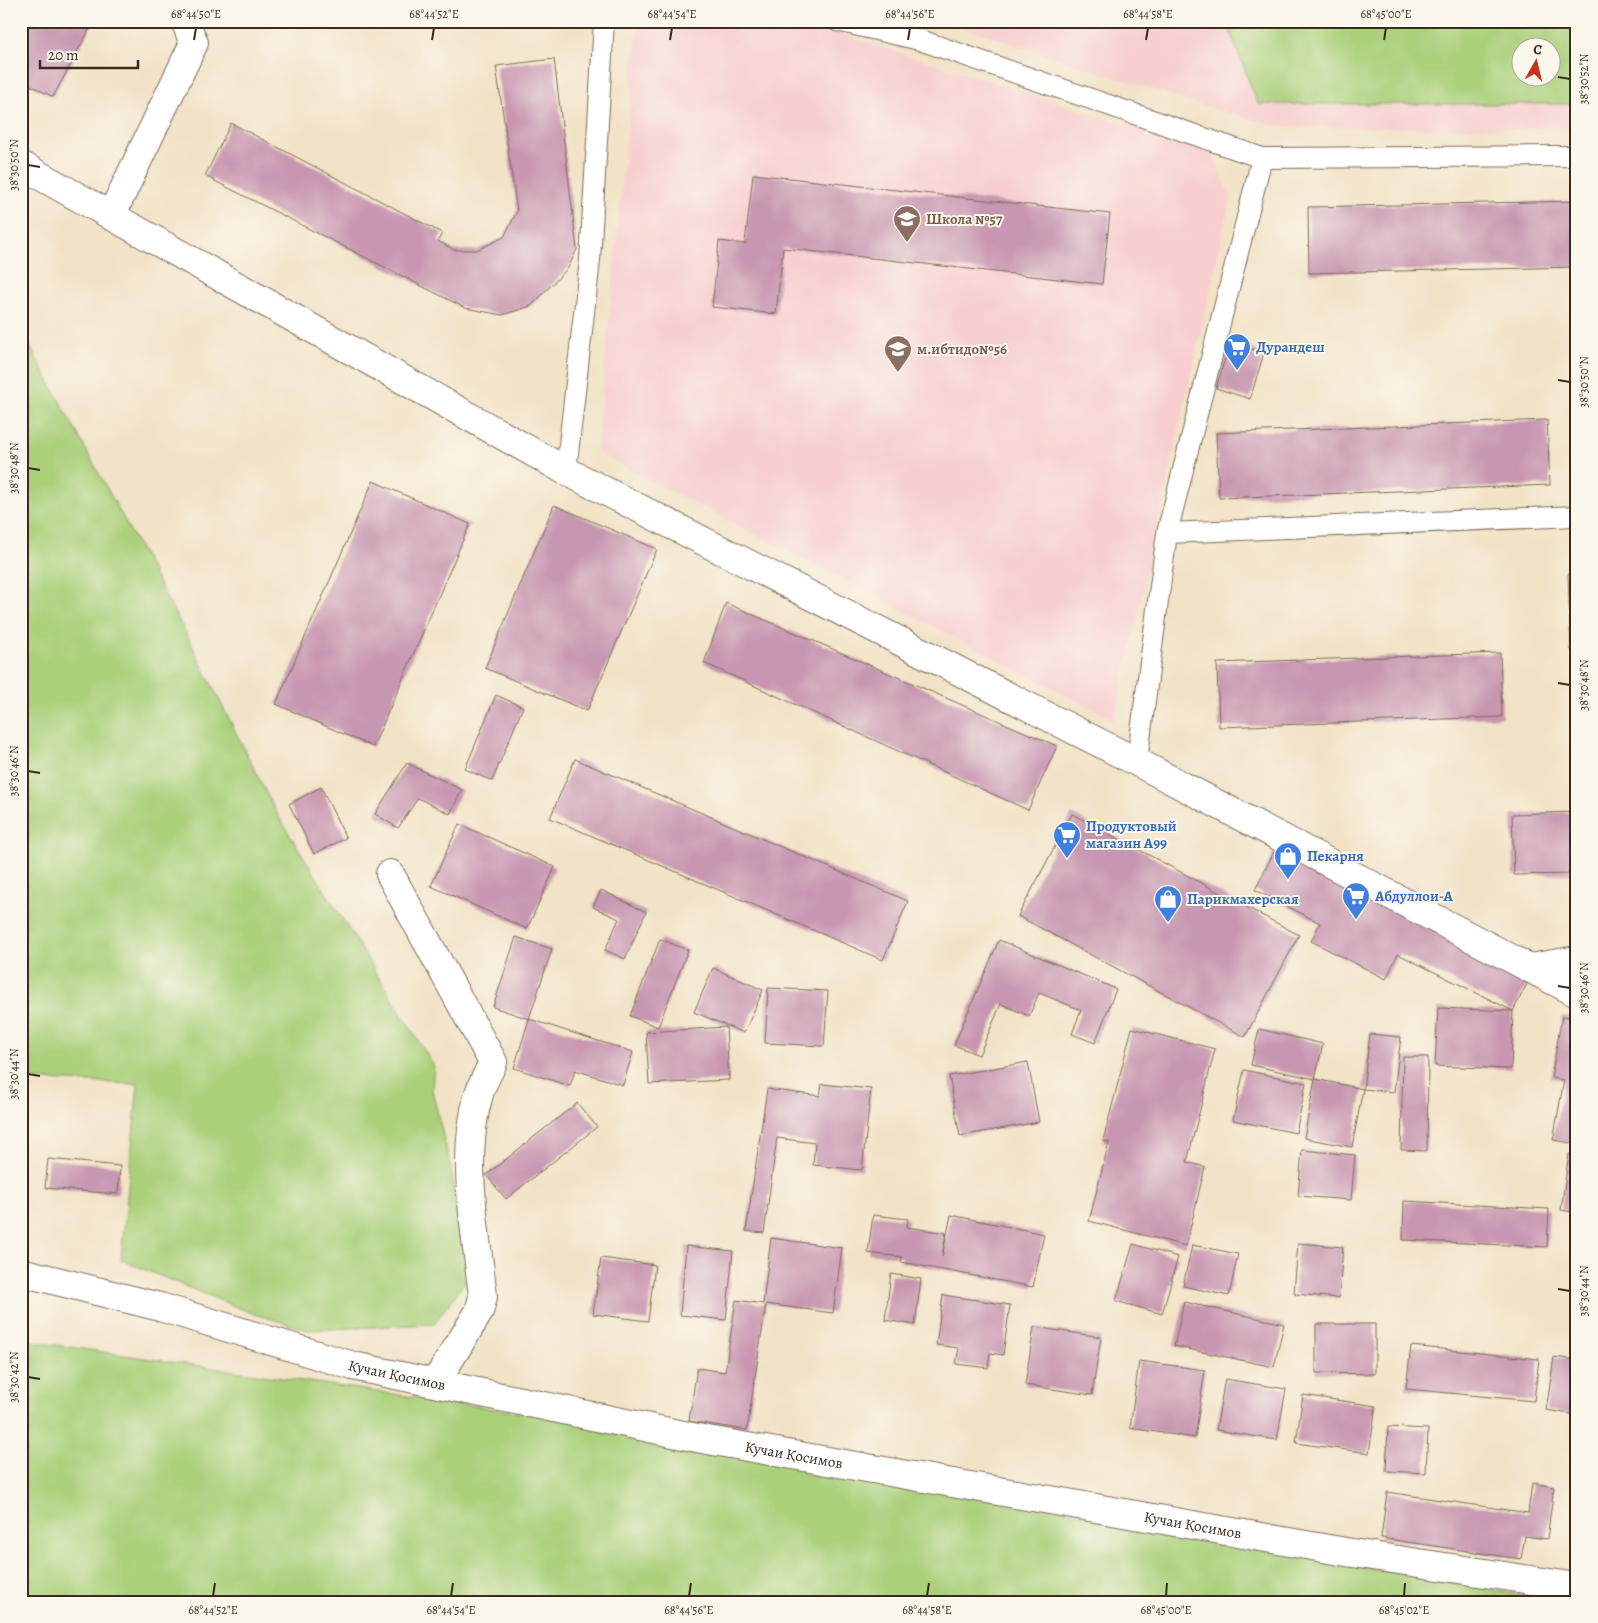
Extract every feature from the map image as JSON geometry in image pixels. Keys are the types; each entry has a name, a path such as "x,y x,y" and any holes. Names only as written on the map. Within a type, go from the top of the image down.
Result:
{"street":[{"path":"111,216 194,43 184,21"},
{"path":"21,166 566,470 1137,762 1577,993"},
{"path":"390,874 493,1062 480,1092 473,1118 470,1171 483,1297 480,1312 435,1383"},
{"path":"1530,968 1577,960"},
{"name":"Кучаи Қосимов","path":"21,1272 160,1307 353,1366 711,1440 1336,1550 1577,1587"}],"lane":[{"path":"566,470 590,260 604,21"},
{"path":"838,21 920,40 1262,158 1577,156"},
{"path":"1137,762 1167,533 1262,158"},
{"path":"1167,533 1577,516"}],"shaded area":[{"name":"м.ибтидо№56","path":"638,21 731,21 832,31 1211,152 1231,197 1114,720 596,452"},
{"path":"944,21 1577,21 1577,129 1280,127 1197,104"}],"green space":[{"path":"1226,21 1577,21 1577,104 1258,104"},
{"path":"21,330 184,630 277,814 434,1066 432,1090 450,1164 467,1279 434,1324 309,1330 254,1314 121,1260 138,1084 21,1079"},
{"path":"21,1340 702,1439 1316,1559 1516,1594 1576,1602 21,1602"}],"building":[{"path":"21,21 94,21 53,97 21,80"},
{"path":"554,59 577,249 568,268 531,306 502,315 465,308 205,176 231,123 442,233 438,241 454,250 477,250 504,237 517,211 496,66"},
{"path":"753,174 1110,214 1102,284 783,248 776,314 712,307 719,241 745,244"},
{"path":"1577,201 1577,267 1309,273 1308,207"},
{"path":"1230,342 1264,353 1250,399 1216,388"},
{"path":"1547,420 1550,485 1219,498 1216,433"},
{"path":"373,481 470,524 373,747 276,704"},
{"path":"554,505 657,549 587,711 485,668"},
{"path":"1577,573 1577,650 1571,650 1568,574"},
{"path":"726,603 1057,746 1028,810 704,663"},
{"path":"1500,653 1502,717 1219,727 1217,663"},
{"path":"496,695 523,707 492,781 465,769"},
{"path":"575,759 908,901 883,960 550,818"},
{"path":"407,763 462,790 450,814 418,798 398,828 375,814"},
{"path":"321,787 346,838 314,854 289,804"},
{"path":"1577,812 1577,874 1514,875 1512,814"},
{"path":"1072,814 1299,935 1245,1037 1018,916"},
{"path":"459,824 555,867 527,929 431,886"},
{"path":"1278,844 1530,978 1513,1011 1398,954 1386,979 1311,941 1320,923 1255,890"},
{"path":"601,890 646,912 625,959 605,950 619,919 593,907"},
{"path":"516,937 552,949 529,1019 493,1007"},
{"path":"660,939 688,950 658,1027 630,1016"},
{"path":"999,940 1116,989 1095,1043 1072,1034 1081,1010 1039,993 1029,1016 1001,1004 979,1055 954,1045"},
{"path":"713,968 763,990 744,1033 694,1012"},
{"path":"768,988 828,991 824,1046 765,1043"},
{"path":"1438,1008 1513,1011 1511,1069 1435,1066"},
{"path":"1562,1016 1577,1018 1577,1144 1553,1140 1564,1080 1551,1078"},
{"path":"529,1019 633,1052 623,1085 575,1070 570,1086 514,1068"},
{"path":"726,1027 729,1080 649,1084 646,1032"},
{"path":"1132,1028 1215,1049 1187,1162 1205,1167 1186,1246 1089,1221 1109,1142 1103,1141"},
{"path":"1259,1029 1323,1044 1315,1079 1251,1065"},
{"path":"1370,1034 1401,1037 1394,1092 1363,1089"},
{"path":"1403,1057 1428,1057 1427,1151 1401,1150"},
{"path":"1028,1062 1039,1122 960,1136 949,1076"},
{"path":"1244,1070 1306,1083 1296,1133 1233,1120"},
{"path":"1315,1079 1363,1089 1352,1147 1304,1138"},
{"path":"822,1084 871,1089 862,1170 813,1165 815,1143 777,1138 764,1233 746,1231 767,1089 820,1096"},
{"path":"577,1103 597,1127 506,1199 486,1175"},
{"path":"1302,1150 1355,1155 1351,1200 1298,1196"},
{"path":"1569,1154 1577,1155 1577,1213 1561,1210"},
{"path":"48,1159 120,1166 118,1194 45,1188"},
{"path":"1404,1201 1549,1209 1547,1247 1403,1240"},
{"path":"873,1215 908,1219 907,1227 946,1233 942,1257 951,1215 1044,1234 1033,1287 901,1262 902,1257 868,1253"},
{"path":"771,1238 842,1248 833,1313 766,1304 747,1430 689,1421 697,1368 725,1372 736,1300 763,1304"},
{"path":"1298,1243 1343,1247 1339,1298 1294,1294"},
{"path":"1133,1244 1178,1257 1162,1314 1116,1301"},
{"path":"1192,1245 1238,1254 1229,1296 1183,1286"},
{"path":"686,1246 733,1251 726,1320 680,1315"},
{"path":"601,1258 655,1265 648,1321 593,1314"},
{"path":"891,1274 921,1279 915,1325 885,1320"},
{"path":"943,1295 1010,1305 1003,1355 990,1353 988,1368 956,1364 959,1348 936,1345"},
{"path":"1184,1302 1284,1324 1274,1367 1174,1346"},
{"path":"1316,1324 1375,1324 1375,1374 1316,1373"},
{"path":"1034,1327 1101,1337 1092,1395 1025,1385"},
{"path":"1411,1346 1539,1359 1534,1401 1406,1389"},
{"path":"1554,1357 1577,1360 1577,1415 1546,1410"},
{"path":"1139,1361 1205,1370 1195,1438 1130,1428"},
{"path":"1225,1379 1286,1389 1277,1440 1216,1430"},
{"path":"1303,1395 1376,1406 1369,1453 1296,1443"},
{"path":"1388,1427 1428,1429 1426,1473 1386,1471"},
{"path":"1532,1483 1554,1487 1547,1539 1525,1536 1521,1559 1381,1538 1387,1492 1528,1513"}],"place":[{"name":"Школа №57","path":"907,243"},
{"name":"Дурандеш","path":"1237,371"},
{"name":"м.ибтидо№56","path":"898,373"},
{"name":"Продуктовый магазин А99","path":"1067,859"},
{"name":"Пекарня","path":"1288,880"},
{"name":"Абдуллои-А","path":"1356,920"},
{"name":"Парикмахерская","path":"1168,923"}]}
